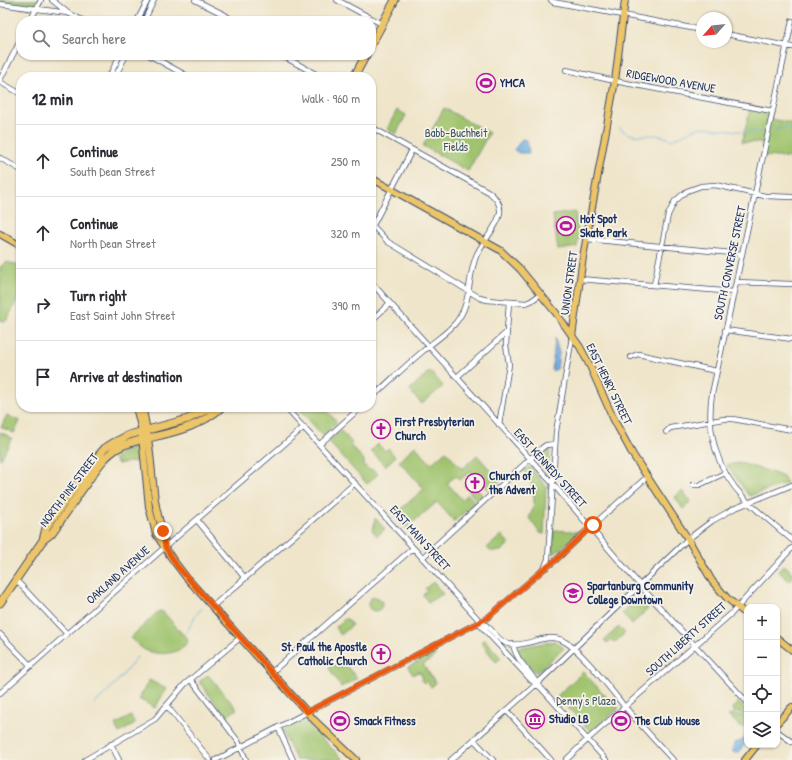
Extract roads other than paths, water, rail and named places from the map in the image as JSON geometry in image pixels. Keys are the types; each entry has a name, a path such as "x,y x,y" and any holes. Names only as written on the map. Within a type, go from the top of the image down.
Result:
{"highway":[{"path":"376,35 395,0"},
{"path":"357,72 363,60"},
{"name":"NORTH PINE STREET","path":"144,435 188,419 202,412"},
{"name":"NORTH PINE STREET","path":"0,603 43,540 46,528 93,462 105,448 121,438 192,426 216,412"}],"main road":[{"name":"UNION STREET","path":"572,337 580,279 615,81 625,0"},
{"name":"EAST HENRY STREET","path":"376,181 500,250 510,259 540,294 572,337 590,366 621,434 712,581 744,613"},
{"path":"0,234 16,243"},
{"path":"137,412 144,435"},
{"path":"142,412 144,435 165,547 177,566 315,721 356,760"},
{"path":"780,640 792,650"},
{"path":"780,720 792,708"},
{"path":"745,760 755,748"}],"street":[{"path":"32,16 41,0"},
{"path":"52,0 74,16"},
{"path":"140,16 148,0"},
{"path":"146,16 154,0"},
{"path":"195,0 226,16"},
{"path":"338,0 367,16"},
{"path":"552,1 696,29"},
{"path":"0,4 68,13"},
{"path":"376,21 382,24"},
{"name":"SOUTH CONVERSE STREET","path":"792,21 710,404 710,421 715,449 725,473 748,502 792,540"},
{"path":"732,35 792,47"},
{"path":"16,49 0,81 16,91"},
{"path":"112,72 118,60"},
{"path":"118,72 124,60"},
{"path":"158,60 180,72"},
{"path":"290,60 312,72"},
{"name":"RIDGEWOOD AVENUE","path":"566,70 615,81 772,111"},
{"path":"376,130 493,195 500,204 499,218 484,241 474,261 463,311 457,322 376,394"},
{"path":"376,219 412,150"},
{"path":"0,158 16,167"},
{"path":"654,285 666,220 675,201 687,191 701,186 715,185 765,196 792,197"},
{"path":"376,230 395,246 484,299 509,302 528,302 540,294"},
{"path":"587,239 742,254"},
{"path":"580,279 734,292"},
{"path":"736,282 792,284"},
{"name":"EAST KENNEDY STREET","path":"376,288 553,484 640,586 744,699"},
{"path":"499,425 509,365 506,345 509,302"},
{"path":"376,316 390,303"},
{"path":"726,330 792,339"},
{"path":"457,378 507,332"},
{"name":"UNION STREET","path":"544,569 548,559 558,418 572,337"},
{"path":"631,357 638,354 716,371"},
{"name":"EAST MAIN STREET","path":"290,412 356,483 480,622 481,626 530,679 537,683"},
{"path":"320,444 355,412"},
{"path":"666,432 670,428 724,419 738,419 792,430"},
{"name":"OAKLAND AVENUE","path":"0,693 165,547 304,427"},
{"path":"422,558 546,445 555,444"},
{"path":"693,485 699,486 725,473"},
{"path":"548,559 556,557 563,552 647,477"},
{"path":"213,606 356,483"},
{"path":"451,760 574,649 688,540 712,521 748,502 792,485"},
{"path":"196,520 245,578"},
{"path":"272,672 414,548"},
{"name":"SOUTH LIBERTY STREET","path":"566,760 737,607 792,548"},
{"path":"216,760 487,618 556,560 563,552"},
{"path":"15,579 67,634"},
{"path":"480,622 485,623 502,641 513,644 554,638 569,643 673,760"},
{"path":"0,634 31,666"},
{"path":"85,760 151,722 160,715 180,689 241,637"},
{"name":"EAST MAIN STREET","path":"513,644 514,653 517,658 533,676 537,683 606,760"},
{"path":"191,680 238,741 246,760"},
{"path":"167,706 210,760"},
{"path":"507,711 551,760"},
{"path":"278,727 293,760"},
{"path":"780,733 792,742"},
{"path":"474,740 493,760"},
{"path":"111,744 119,760"}],"water":[{"path":"522,139 527,140 529,153 519,153 514,150"},
{"path":"555,338 559,353 557,369 552,371"},
{"path":"744,738 744,745 741,750 736,753 733,752 732,748 734,743"}],"waterway":[{"path":"619,127 623,131 631,134 658,135 672,140 695,129 703,127 747,132 765,132"},
{"path":"774,129 792,128"},
{"path":"186,634 195,616 202,608"},
{"path":"94,704 117,682 137,657"}],"place":[{"name":"YMCA","path":"486,83"},
{"name":"Hot Spot Skate Park","path":"566,226"},
{"name":"First Presbyterian Church","path":"381,429"},
{"name":"Church of the Advent","path":"475,483"},
{"name":"Spartanburg Community College Downtown","path":"573,593"},
{"name":"St. Paul the Apostle Catholic Church","path":"381,654"},
{"name":"Studio LB","path":"535,719"},
{"name":"Smack Fitness","path":"340,721"},
{"name":"The Club House","path":"621,721"}],"park label":[{"name":"Babb-Buchheit Fields","path":"456,140"},
{"name":"Denny's Plaza","path":"586,701"}]}
